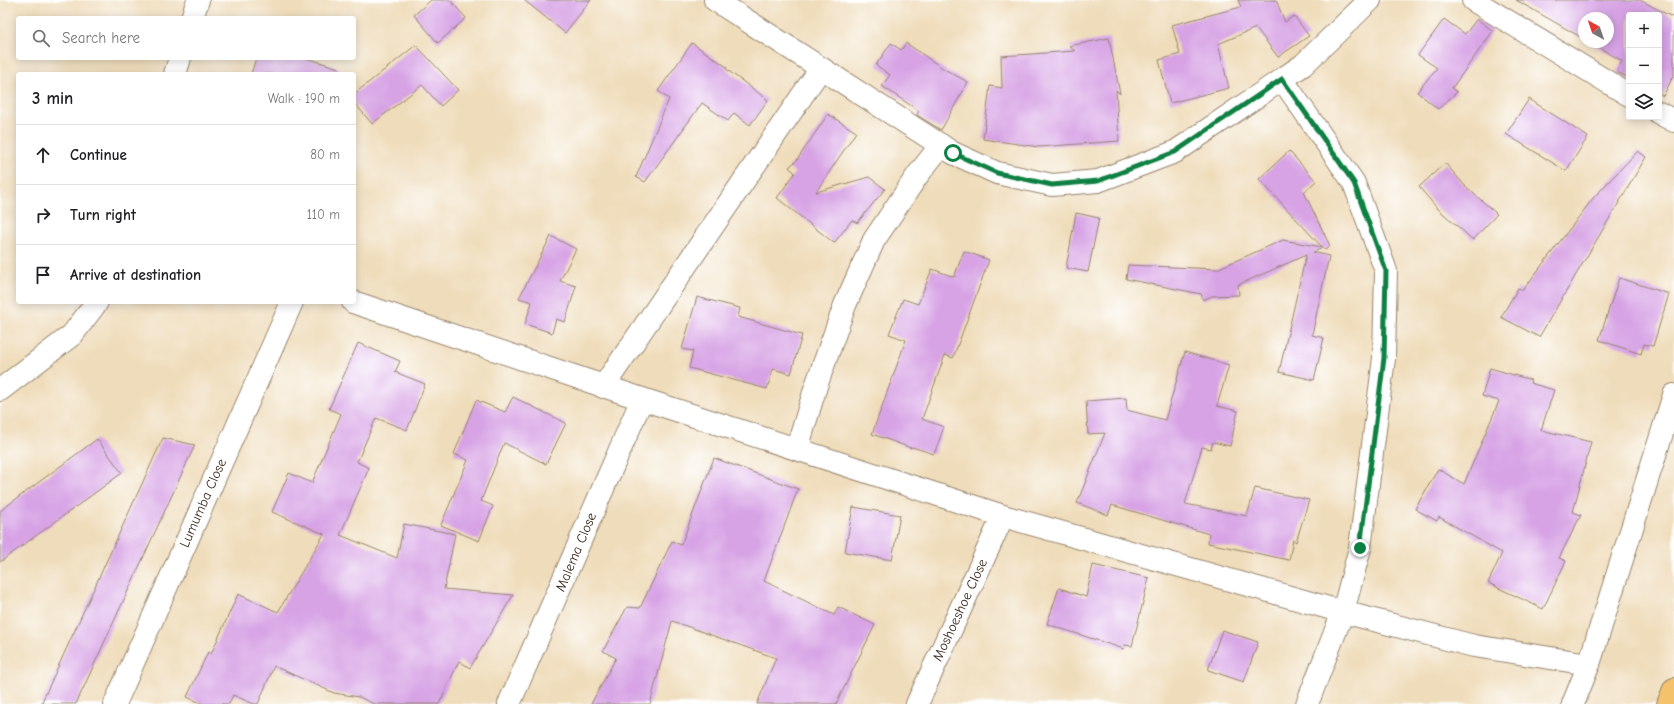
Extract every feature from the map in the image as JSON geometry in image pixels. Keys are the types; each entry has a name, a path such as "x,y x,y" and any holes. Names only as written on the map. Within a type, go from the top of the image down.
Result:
{"main road":[{"path":"1668,704 1674,689"}],"street":[{"path":"193,16 198,0"},
{"path":"715,0 953,153 997,173 1052,185 1098,181 1175,152 1304,65 1370,0"},
{"path":"1473,0 1626,93"},
{"path":"176,72 179,60"},
{"path":"603,387 821,68"},
{"path":"1282,79 1354,183 1386,271 1384,358 1360,548 1343,612 1307,704"},
{"path":"1662,115 1674,121"},
{"path":"797,449 816,386 845,305 874,240 917,176 941,145"},
{"path":"356,303 603,387 1003,516 1343,612 1474,646 1589,664"},
{"path":"0,390 72,336 96,304"},
{"name":"Lumumba Close","path":"115,704 291,304"},
{"path":"1573,704 1589,664 1674,395"},
{"name":"Malema Close","path":"509,704 642,399"},
{"name":"Moshoeshoe Close","path":"917,704 1003,516"}],"building":[{"path":"431,0 450,0 466,18 438,43 414,15"},
{"path":"524,0 591,0 565,33"},
{"path":"1238,0 1276,0 1285,22 1294,16 1309,36 1278,57 1256,28 1218,44 1229,88 1170,103 1159,60 1180,54 1172,25 1241,7"},
{"path":"1516,0 1640,0 1674,18 1674,75 1663,96 1662,12 1626,12 1626,76 1617,72 1622,61 1599,48 1614,48 1614,12 1578,12 1578,36"},
{"path":"1444,19 1465,34 1477,19 1493,31 1452,88 1457,92 1438,109 1417,92 1437,68 1418,55"},
{"path":"1109,38 1120,94 1116,90 1119,141 1039,147 983,139 990,86 1002,88 1001,56 1075,51 1069,46"},
{"path":"692,43 727,67 726,69 768,100 750,125 734,113 728,121 702,103 645,182 636,177 669,99 658,91"},
{"path":"891,43 901,50 906,43 944,69 968,82 941,130 917,115 919,111 882,86 890,75 876,65"},
{"path":"416,45 458,90 441,106 422,85 372,124 356,104 356,92"},
{"path":"255,60 313,60 339,68 338,72 252,72"},
{"path":"1529,99 1588,137 1566,171 1506,134"},
{"path":"828,114 856,132 816,192 869,177 885,189 857,223 852,220 834,243 777,198 795,173 789,167 797,160"},
{"path":"1289,151 1316,181 1304,192 1330,246 1325,250 1323,248 1313,252 1329,256 1312,335 1324,338 1314,380 1279,372 1306,255 1238,285 1239,295 1212,296 1203,300 1201,294 1126,279 1128,265 1217,269 1283,240 1322,247 1259,179"},
{"path":"1638,151 1646,157 1539,337 1501,317 1518,288 1523,290 1594,197"},
{"path":"1445,163 1466,187 1497,214 1473,240 1437,208 1419,187"},
{"path":"1076,213 1099,218 1088,272 1066,268"},
{"path":"551,236 576,249 560,281 576,286 565,322 556,319 552,333 525,324 532,302 519,298"},
{"path":"964,251 989,260 953,358 945,355 922,419 944,427 934,454 912,447 911,448 872,434 906,340 889,334 903,299 918,304 932,269 954,277"},
{"path":"1619,278 1669,294 1653,346 1644,344 1641,354 1599,340"},
{"path":"697,297 740,308 738,317 802,335 791,374 773,369 767,389 689,368 693,351 682,349"},
{"path":"358,343 400,361 395,372 425,384 407,430 376,418 357,462 369,468 340,535 397,558 404,524 455,534 444,589 513,595 470,668 459,661 439,704 374,704 359,697 334,693 274,666 258,704 254,704 233,695 229,704 203,704 187,697 208,652 211,654 238,594 278,612 324,534 272,512 289,473 312,483 341,414 329,409"},
{"path":"1185,352 1229,365 1217,406 1238,411 1230,446 1213,442 1211,449 1202,447 1185,504 1247,516 1255,488 1309,500 1296,542 1293,540 1289,560 1208,543 1209,534 1112,505 1108,515 1077,503 1105,433 1088,434 1086,401 1126,398 1127,410 1165,420"},
{"path":"1490,368 1531,380 1530,383 1554,390 1541,430 1591,442 1573,512 1581,515 1559,558 1566,561 1543,609 1488,583 1502,553 1439,517 1437,521 1415,509 1438,469 1464,484 1499,401 1482,396"},
{"path":"513,397 566,423 546,464 504,443 481,501 493,506 479,541 441,525 468,460 454,454 476,400 505,412"},
{"path":"163,438 195,445 76,704 41,704"},
{"path":"97,439 122,473 0,562 0,511"},
{"path":"714,458 798,489 764,581 834,615 838,607 875,625 836,704 757,704 776,658 672,621 650,704 591,704 616,658 603,651 627,607 640,608 672,541 681,545"},
{"path":"853,507 900,515 892,560 845,552"},
{"path":"1093,565 1149,578 1132,646 1125,645 1124,649 1047,624 1059,588 1086,597"},
{"path":"1222,630 1258,642 1244,682 1208,670"}],"route":[{"path":"953,153 997,173 1052,185 1098,181 1175,152 1282,79 1354,183 1386,271 1384,358 1360,548"}]}
